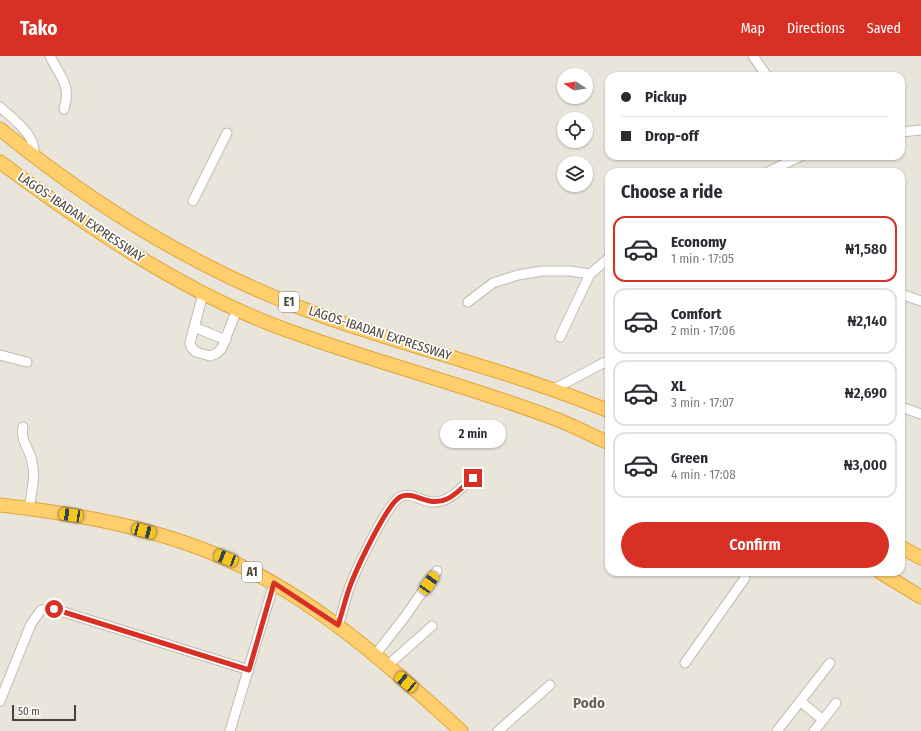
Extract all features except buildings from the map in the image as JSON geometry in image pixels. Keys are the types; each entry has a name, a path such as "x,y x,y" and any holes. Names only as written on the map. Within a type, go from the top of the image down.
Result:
{"highway":[{"name":"LAGOS-IBADAN EXPRESSWAY","path":"0,129 34,157 113,213 210,268 263,292 326,317 554,389 605,409"},
{"name":"LAGOS-IBADAN EXPRESSWAY","path":"0,162 86,223 141,258 203,294 272,324 347,351 476,391 555,418 605,441"},
{"name":"A1","path":"0,505 71,515 166,537 226,558 274,583 338,625 375,655 461,731"},
{"path":"905,549 921,558"},
{"path":"887,576 921,596"}],"street":[{"path":"50,56 64,78 67,100 64,109"},
{"path":"753,56 764,72"},
{"path":"0,107 29,136 34,145 34,157"},
{"path":"905,132 921,130"},
{"path":"193,201 227,134"},
{"path":"775,168 790,160"},
{"path":"560,337 590,274 605,261"},
{"path":"468,302 493,283 542,270 570,271 590,274"},
{"path":"203,294 190,343 191,347 196,352 213,356 222,348 237,309"},
{"path":"905,295 921,301"},
{"path":"194,327 226,340"},
{"path":"0,355 27,362"},
{"path":"554,389 605,362"},
{"path":"905,408 921,414"},
{"path":"23,427 22,438 30,455 34,471 29,509"},
{"path":"338,625 351,582 378,527 400,497 410,495 432,502 449,499 473,478"},
{"path":"375,655 404,618 437,571"},
{"path":"685,663 742,583 745,576"},
{"path":"230,731 274,583"},
{"path":"0,701 30,624 41,610 54,609 249,670"},
{"path":"387,666 432,626"},
{"path":"777,731 830,663"},
{"path":"498,731 550,685"},
{"path":"800,701 823,720"},
{"path":"814,731 836,703"}],"shaded area":[{"path":"0,56 921,56 921,731 0,731"}],"district":[{"name":"Podo","path":"589,703"}],"route":[{"path":"54,609 165,645 249,670 274,583 306,602 338,625 351,582 378,527 400,497 410,495 432,502 449,499 473,478"}]}
